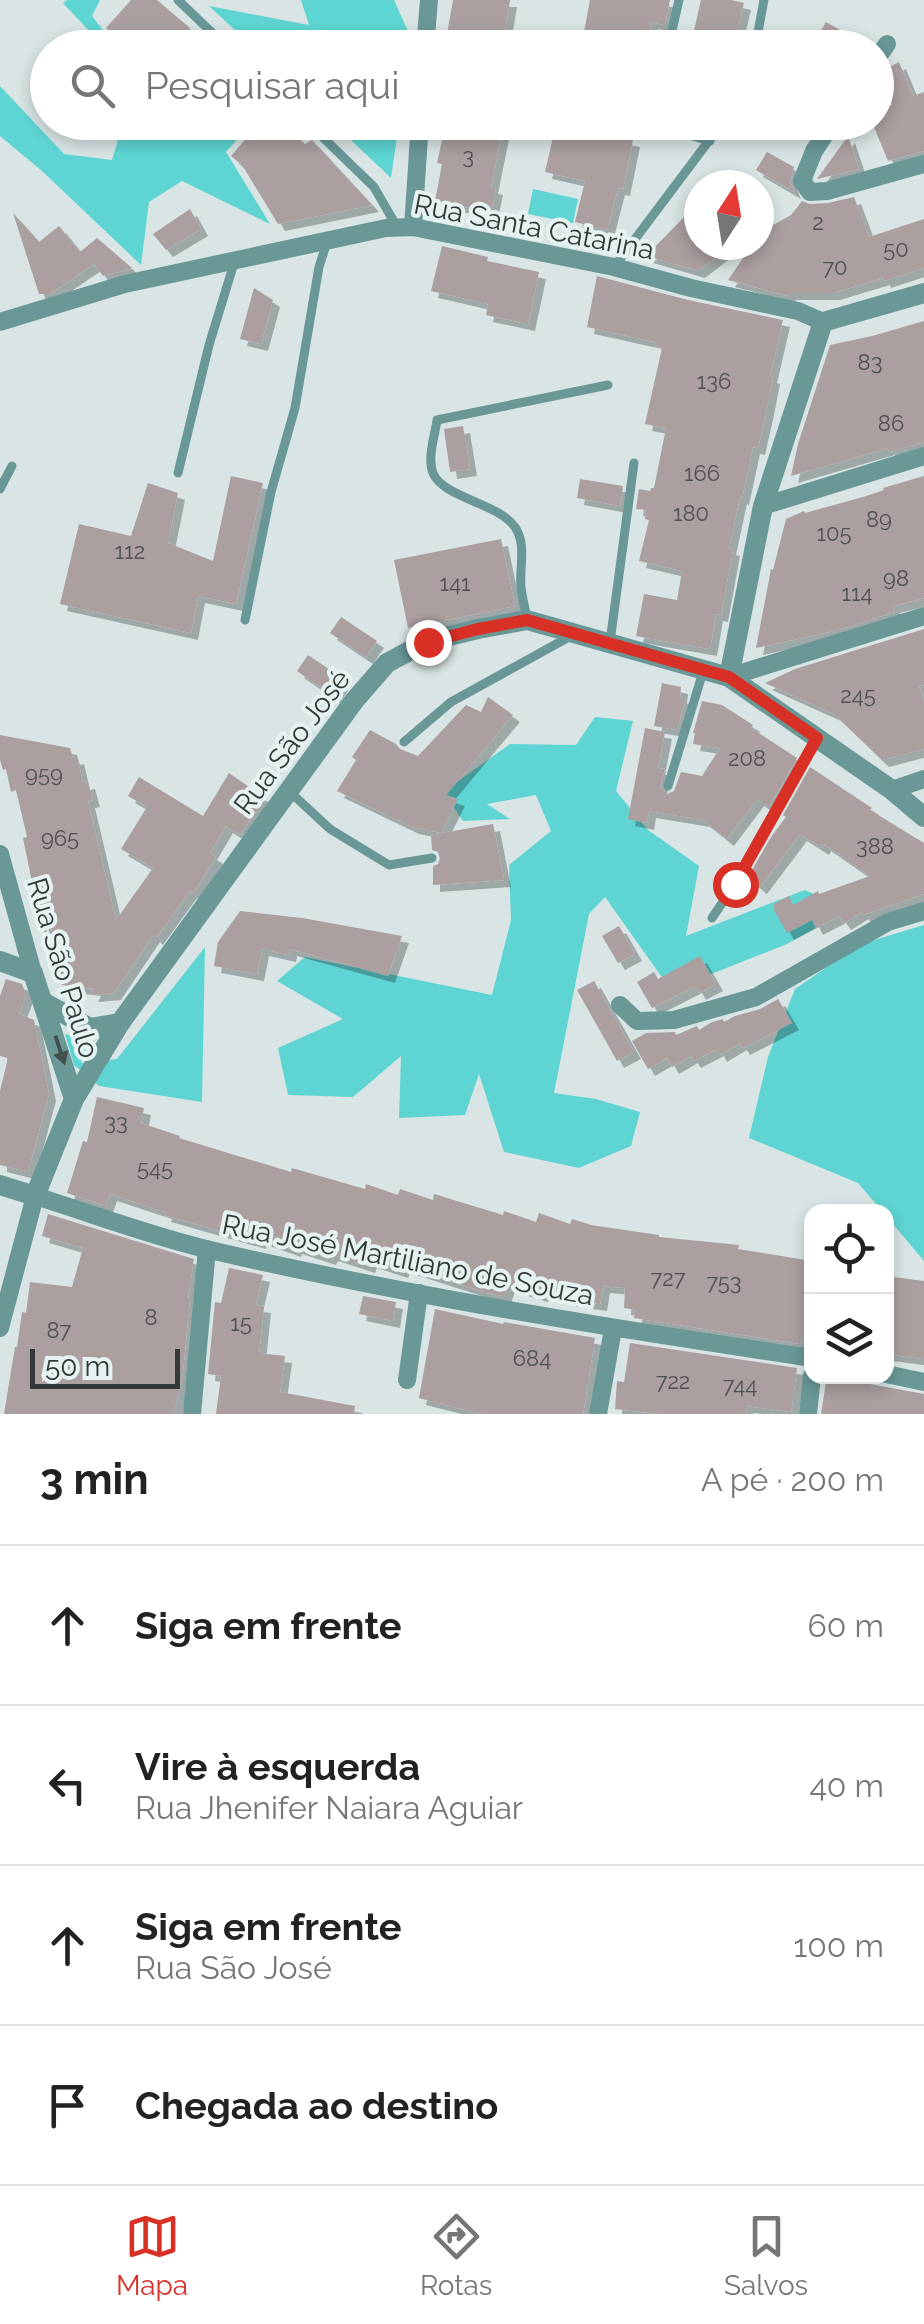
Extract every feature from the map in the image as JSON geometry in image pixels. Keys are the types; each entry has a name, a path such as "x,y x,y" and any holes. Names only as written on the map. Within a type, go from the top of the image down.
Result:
{"street":[{"path":"427,30 429,0"},
{"path":"405,227 417,140"},
{"path":"823,140 802,181 810,192 827,191 924,164"},
{"name":"Rua Santa Catarina","path":"0,322 125,284 405,227 614,268 798,311 823,322"},
{"path":"924,293 823,322 763,506 729,677 924,616"},
{"path":"763,506 924,456"},
{"name":"Rua São José","path":"34,1196 74,1099 120,1023 354,701 387,663 428,642 527,620 729,677 892,790 924,817"},
{"path":"892,790 924,779"},
{"name":"Rua São Paulo","path":"0,854 74,1099"},
{"path":"620,1005 637,1021 674,1020 756,997 888,922 924,912"},
{"path":"0,961 33,973"},
{"path":"44,1002 90,1028 120,1023"},
{"name":"Rua José Martiliano de Souza","path":"0,1185 207,1249 612,1329 804,1357"},
{"path":"0,1328 34,1196"},
{"path":"192,1414 207,1249"},
{"path":"407,1380 418,1293"},
{"path":"598,1414 612,1329"},
{"path":"894,1376 924,1382"},
{"path":"808,1414 811,1384"}],"lane":[{"path":"178,0 209,30"},
{"path":"672,30 679,0"},
{"path":"758,30 764,0"},
{"path":"326,140 374,187 405,227"},
{"path":"614,268 710,141 706,140"},
{"path":"245,620 328,240"},
{"path":"178,473 209,344 236,260"},
{"path":"527,620 521,587 522,540 513,524 489,507 446,488 434,477 431,461 437,420 608,385"},
{"path":"610,642 634,463"},
{"path":"0,489 12,466"},
{"path":"404,742 451,702 576,633"},
{"path":"668,786 704,669"},
{"path":"712,918 817,738"},
{"path":"289,792 330,829 389,865 432,858"}],"shaded area":[{"path":"100,0 92,16 103,30 88,30 63,3"},
{"path":"301,0 394,0 408,30 235,30 209,6 309,25"},
{"path":"0,86 30,118 30,140 51,140 64,154 112,160 118,140 237,140 226,152 270,224 182,181 149,202 141,265 0,136"},
{"path":"351,140 397,140 391,178"},
{"path":"533,189 578,199 573,223 528,214"},
{"path":"595,717 633,721 616,791 648,830 699,866 686,936 805,890 848,910 787,944 671,990 605,897 589,914 554,1093 596,1099 640,1112 631,1146 579,1168 504,1152 479,1074 465,1115 399,1118 401,1056 353,1097 288,1095 278,1048 343,1019 277,981 305,957 492,995 511,920 509,865 551,831 536,795 487,804 510,819 463,821 443,792 510,744 576,745"},
{"path":"924,925 924,1261 894,1225 894,1204 876,1204 858,1183 749,1138 768,1057 795,989 861,944"},
{"path":"205,947 202,1102 99,1086 74,1065 65,1034 88,1039 81,1063 117,1059"}],"building":[{"path":"131,0 157,0 190,28 108,30 106,28"},
{"path":"453,0 510,0 505,30 448,30"},
{"path":"590,0 670,0 665,25 651,22 649,30 584,30"},
{"path":"701,0 744,3 738,30 694,30"},
{"path":"826,22 840,30 821,30"},
{"path":"899,62 913,96 924,92 924,151 888,161 879,140 894,140 894,65"},
{"path":"245,140 300,140 305,144 312,140 372,205 278,224 242,165 231,156"},
{"path":"442,140 500,140 491,187 496,188 491,212 435,201 442,164 437,163"},
{"path":"552,140 633,140 623,189 618,188 607,230 575,222 585,181 545,172"},
{"path":"845,140 849,140 859,169 817,179"},
{"path":"767,152 794,167 790,182 794,192 774,180 774,170 756,170"},
{"path":"854,197 869,237 924,219 924,268 833,293 788,296 728,280 742,260 774,260 774,225 791,215 802,201 828,203"},
{"path":"190,209 201,229 166,250 153,234"},
{"path":"13,213 39,242 59,226 80,252 97,238 132,268 103,276 94,264 50,294 39,294"},
{"path":"684,217 684,260 712,260 698,271 646,256"},
{"path":"442,246 539,272 528,324 486,315 488,304 431,291"},
{"path":"597,276 783,320 758,448 753,447 740,497 721,615 716,614 710,649 636,636 644,594 677,600 682,571 639,561 649,520 645,519 646,510 636,509 639,489 654,488 666,428 645,424 662,348 654,346 655,342 587,327"},
{"path":"254,288 273,300 261,344 240,339"},
{"path":"924,321 924,442 889,452 888,448 791,476 830,345"},
{"path":"463,426 470,469 450,472 444,429"},
{"path":"231,476 263,483 236,604 198,596 191,633 60,604 79,524 131,536 148,483 178,493 168,543 213,561"},
{"path":"924,476 924,598 893,606 894,612 842,629 756,648 771,569 786,519"},
{"path":"580,479 623,486 620,506 577,498"},
{"path":"501,539 515,606 408,628 394,560"},
{"path":"341,617 377,641 366,657 330,633"},
{"path":"924,629 924,685 919,686 924,702 924,749 882,760 834,714 765,683 795,669"},
{"path":"308,655 344,679 333,696 297,671"},
{"path":"662,683 681,687 680,697 686,698 677,730 654,726"},
{"path":"488,697 513,715 446,795 458,799 441,833 412,827 337,791 370,730 418,756 466,705 481,712"},
{"path":"702,701 722,705 797,758 769,807 757,799 727,839 703,820 649,811 647,823 628,819 645,728 665,732 658,768 665,769 660,787 667,794 674,791 681,772 702,776 720,748 693,744"},
{"path":"0,735 70,748 73,758 77,757 83,783 88,782 93,800 88,801 116,920 153,868 121,849 147,807 128,796 139,777 203,816 229,773 265,798 240,835 226,826 210,853 216,857 193,893 190,891 156,938 153,935 114,993 91,995 94,989 62,985 50,920 45,935 36,902 16,790 11,792 0,760"},
{"path":"810,767 924,843 924,894 863,915 862,912 844,923 839,916 816,928 812,920 787,933 774,904 789,896 793,905 818,891 819,894 870,876 824,844 822,848 800,834 760,887 748,877 786,817 783,815"},
{"path":"493,824 504,880 433,885 433,866 440,858 432,850 431,835"},
{"path":"240,911 402,936 388,976 290,949 289,955 262,949 257,974 214,966 218,942"},
{"path":"619,926 635,954 618,963 602,936"},
{"path":"700,956 716,984 699,993 695,986 652,1008 637,982 654,972 658,979"},
{"path":"6,979 22,984 26,995 19,1014 34,1020 49,1094 28,1172 0,1165 0,1091 8,1058 0,1056 0,996"},
{"path":"594,981 634,1052 617,1061 577,990"},
{"path":"778,999 792,1023 720,1055 717,1049 694,1061 691,1056 672,1067 667,1058 648,1069 632,1041 646,1033 676,1035 697,1026 699,1030"},
{"path":"97,1097 144,1108 141,1123 179,1138 291,1172 292,1168 398,1195 400,1189 433,1200 434,1194 536,1222 539,1213 570,1224 572,1219 659,1237 739,1245 738,1249 804,1260 804,1338 801,1344 634,1318 636,1310 624,1308 625,1288 603,1286 600,1304 571,1300 543,1290 541,1295 508,1285 504,1296 403,1266 401,1271 370,1261 368,1266 331,1254 329,1258 295,1247 294,1250 260,1238 259,1242 164,1215 165,1212 110,1194 106,1206 67,1193 83,1141 87,1142"},
{"path":"48,1214 194,1259 183,1371 174,1414 4,1414 30,1282 72,1287 83,1248 42,1236"},
{"path":"229,1268 263,1275 256,1305 264,1306 259,1353 285,1356 280,1392 355,1406 354,1414 216,1414 221,1376 208,1374 215,1302 221,1303"},
{"path":"894,1277 924,1281 924,1359 894,1355"},
{"path":"363,1296 396,1302 393,1321 359,1314"},
{"path":"435,1309 595,1338 583,1414 482,1414 419,1398"},
{"path":"630,1343 797,1368 791,1412 747,1406 746,1414 659,1414 615,1409 617,1381 624,1382"},
{"path":"826,1384 870,1384 924,1394 924,1414 821,1414"}],"route":[{"path":"428,642 527,620 729,677 817,738 735,884"}]}
